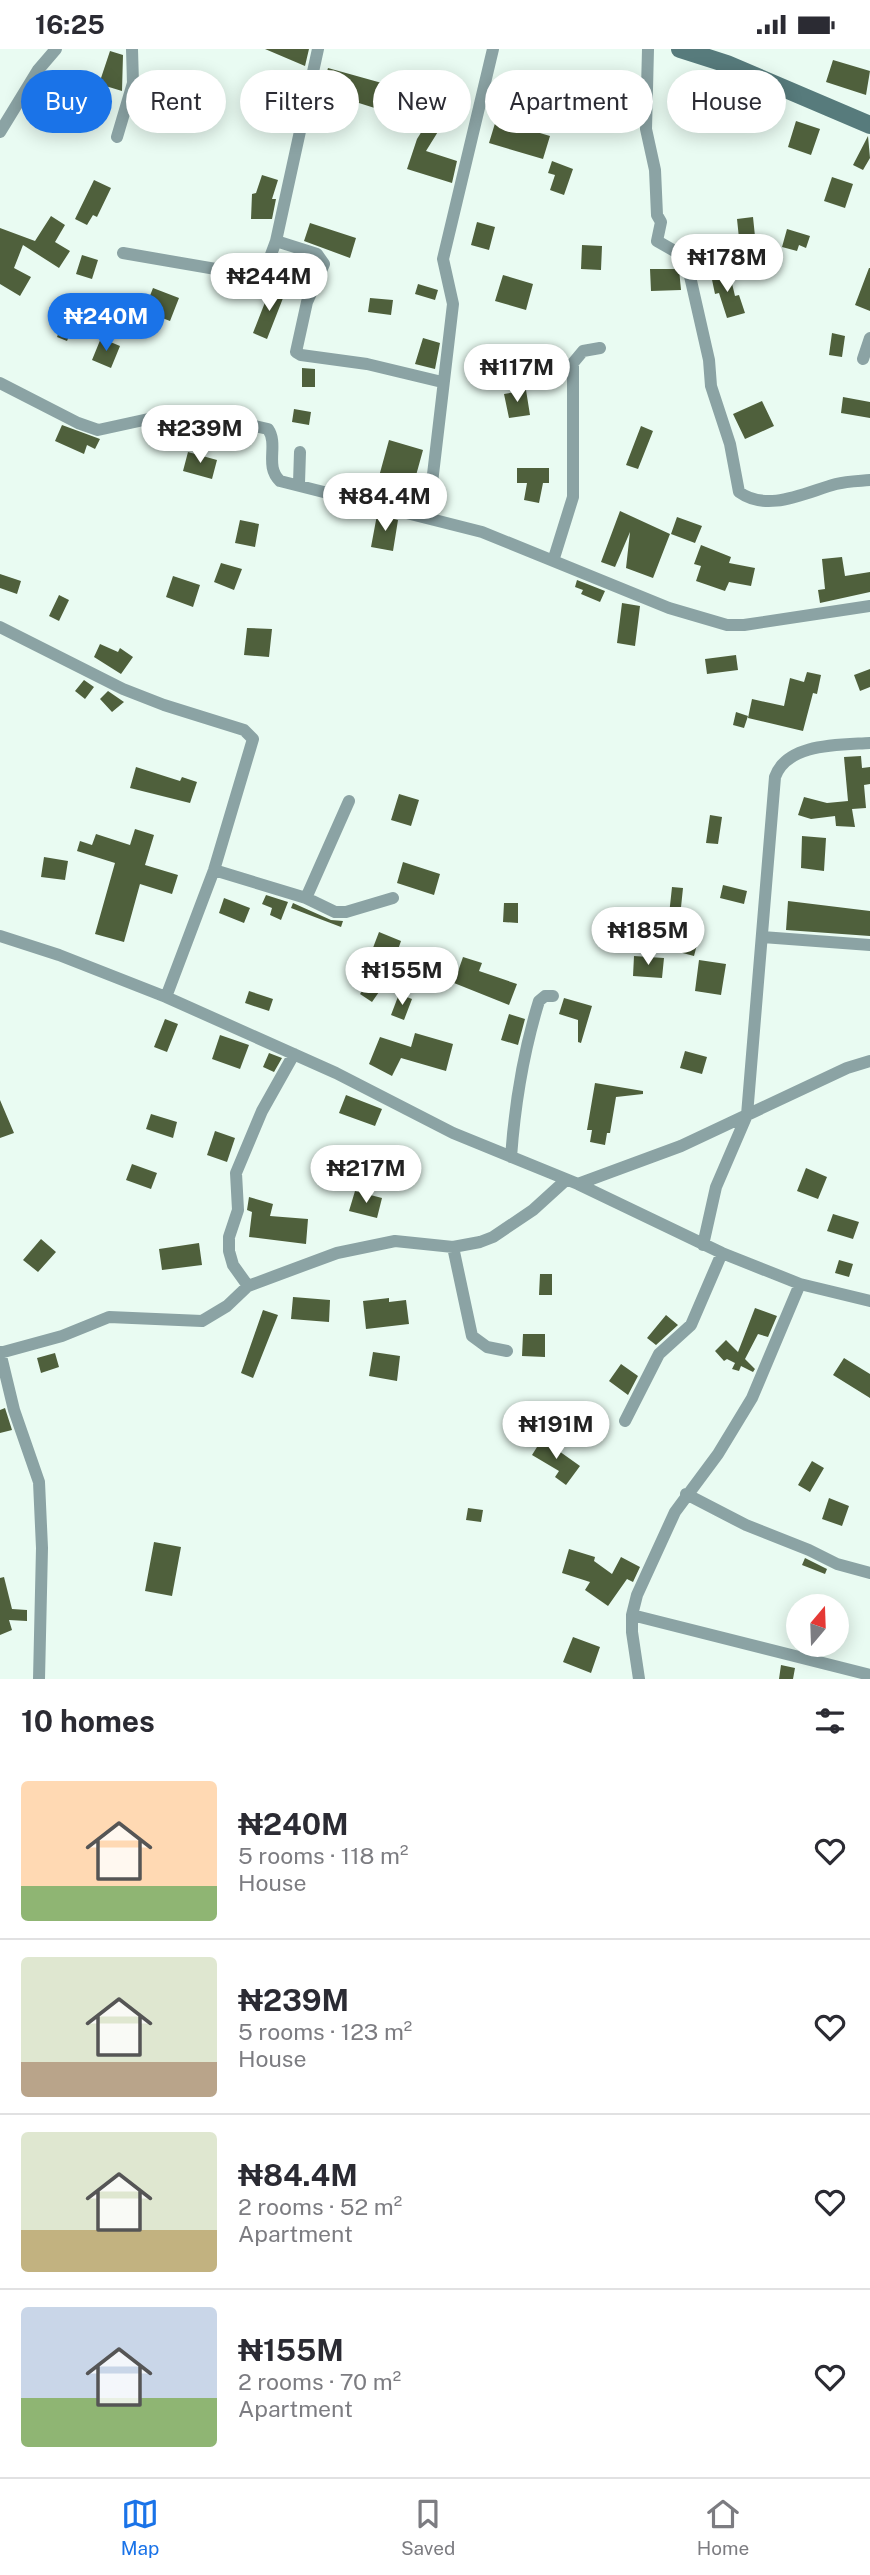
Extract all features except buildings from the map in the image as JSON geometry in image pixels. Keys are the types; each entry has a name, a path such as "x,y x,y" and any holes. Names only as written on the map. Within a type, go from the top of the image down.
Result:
{"main road":[{"path":"680,49 727,64 870,125"}],"street":[{"path":"0,132 38,70 56,49"},
{"path":"117,137 133,83 132,49"},
{"path":"123,253 239,273 257,272 269,260 276,241 318,49"},
{"path":"428,516 439,446 442,382 453,304 443,259 493,49"},
{"path":"648,49 646,116 655,170 657,215 661,222 657,241 685,257 687,263 709,360 711,386 730,444 739,492 759,501 775,501 840,483 870,480"},
{"path":"276,241 317,254 324,264 307,302 296,352 301,355 367,364 442,382"},
{"path":"863,359 870,338"},
{"path":"554,558 573,497 573,363 583,351 600,348"},
{"path":"0,383 98,430 186,411 268,429 273,437 274,475 280,481 299,483 482,532 554,558 670,608 727,625 744,625 870,606"},
{"path":"299,483 300,452"},
{"path":"0,627 123,689 244,730 253,739 214,870 166,997"},
{"path":"703,1244 716,1187 747,1115 769,820 779,766 786,758 801,752 870,743"},
{"path":"306,898 349,801"},
{"path":"214,870 306,898 341,913 393,898"},
{"path":"0,936 59,955 166,997 294,1054 453,1133 572,1182 722,1253 800,1284 870,1301"},
{"path":"762,937 870,946"},
{"path":"511,1157 517,1085 524,1052 539,1001 545,996 553,996"},
{"path":"248,1286 233,1265 229,1251 229,1237 238,1210 236,1173 262,1111 294,1054"},
{"path":"39,1679 42,1524 39,1482 0,1353 62,1336 109,1317 202,1321 227,1305 248,1286 337,1254 377,1244 408,1242 453,1247 492,1237 572,1182 681,1146 847,1068 870,1061"},
{"path":"548,1197 549,1172"},
{"path":"453,1247 472,1336 487,1347 507,1351"},
{"path":"625,1421 659,1354 691,1325 722,1253"},
{"path":"639,1679 632,1615 665,1529 686,1494 718,1454 752,1398 800,1284"},
{"path":"686,1494 746,1525 837,1564 870,1573"},
{"path":"632,1615 870,1675"}]}
